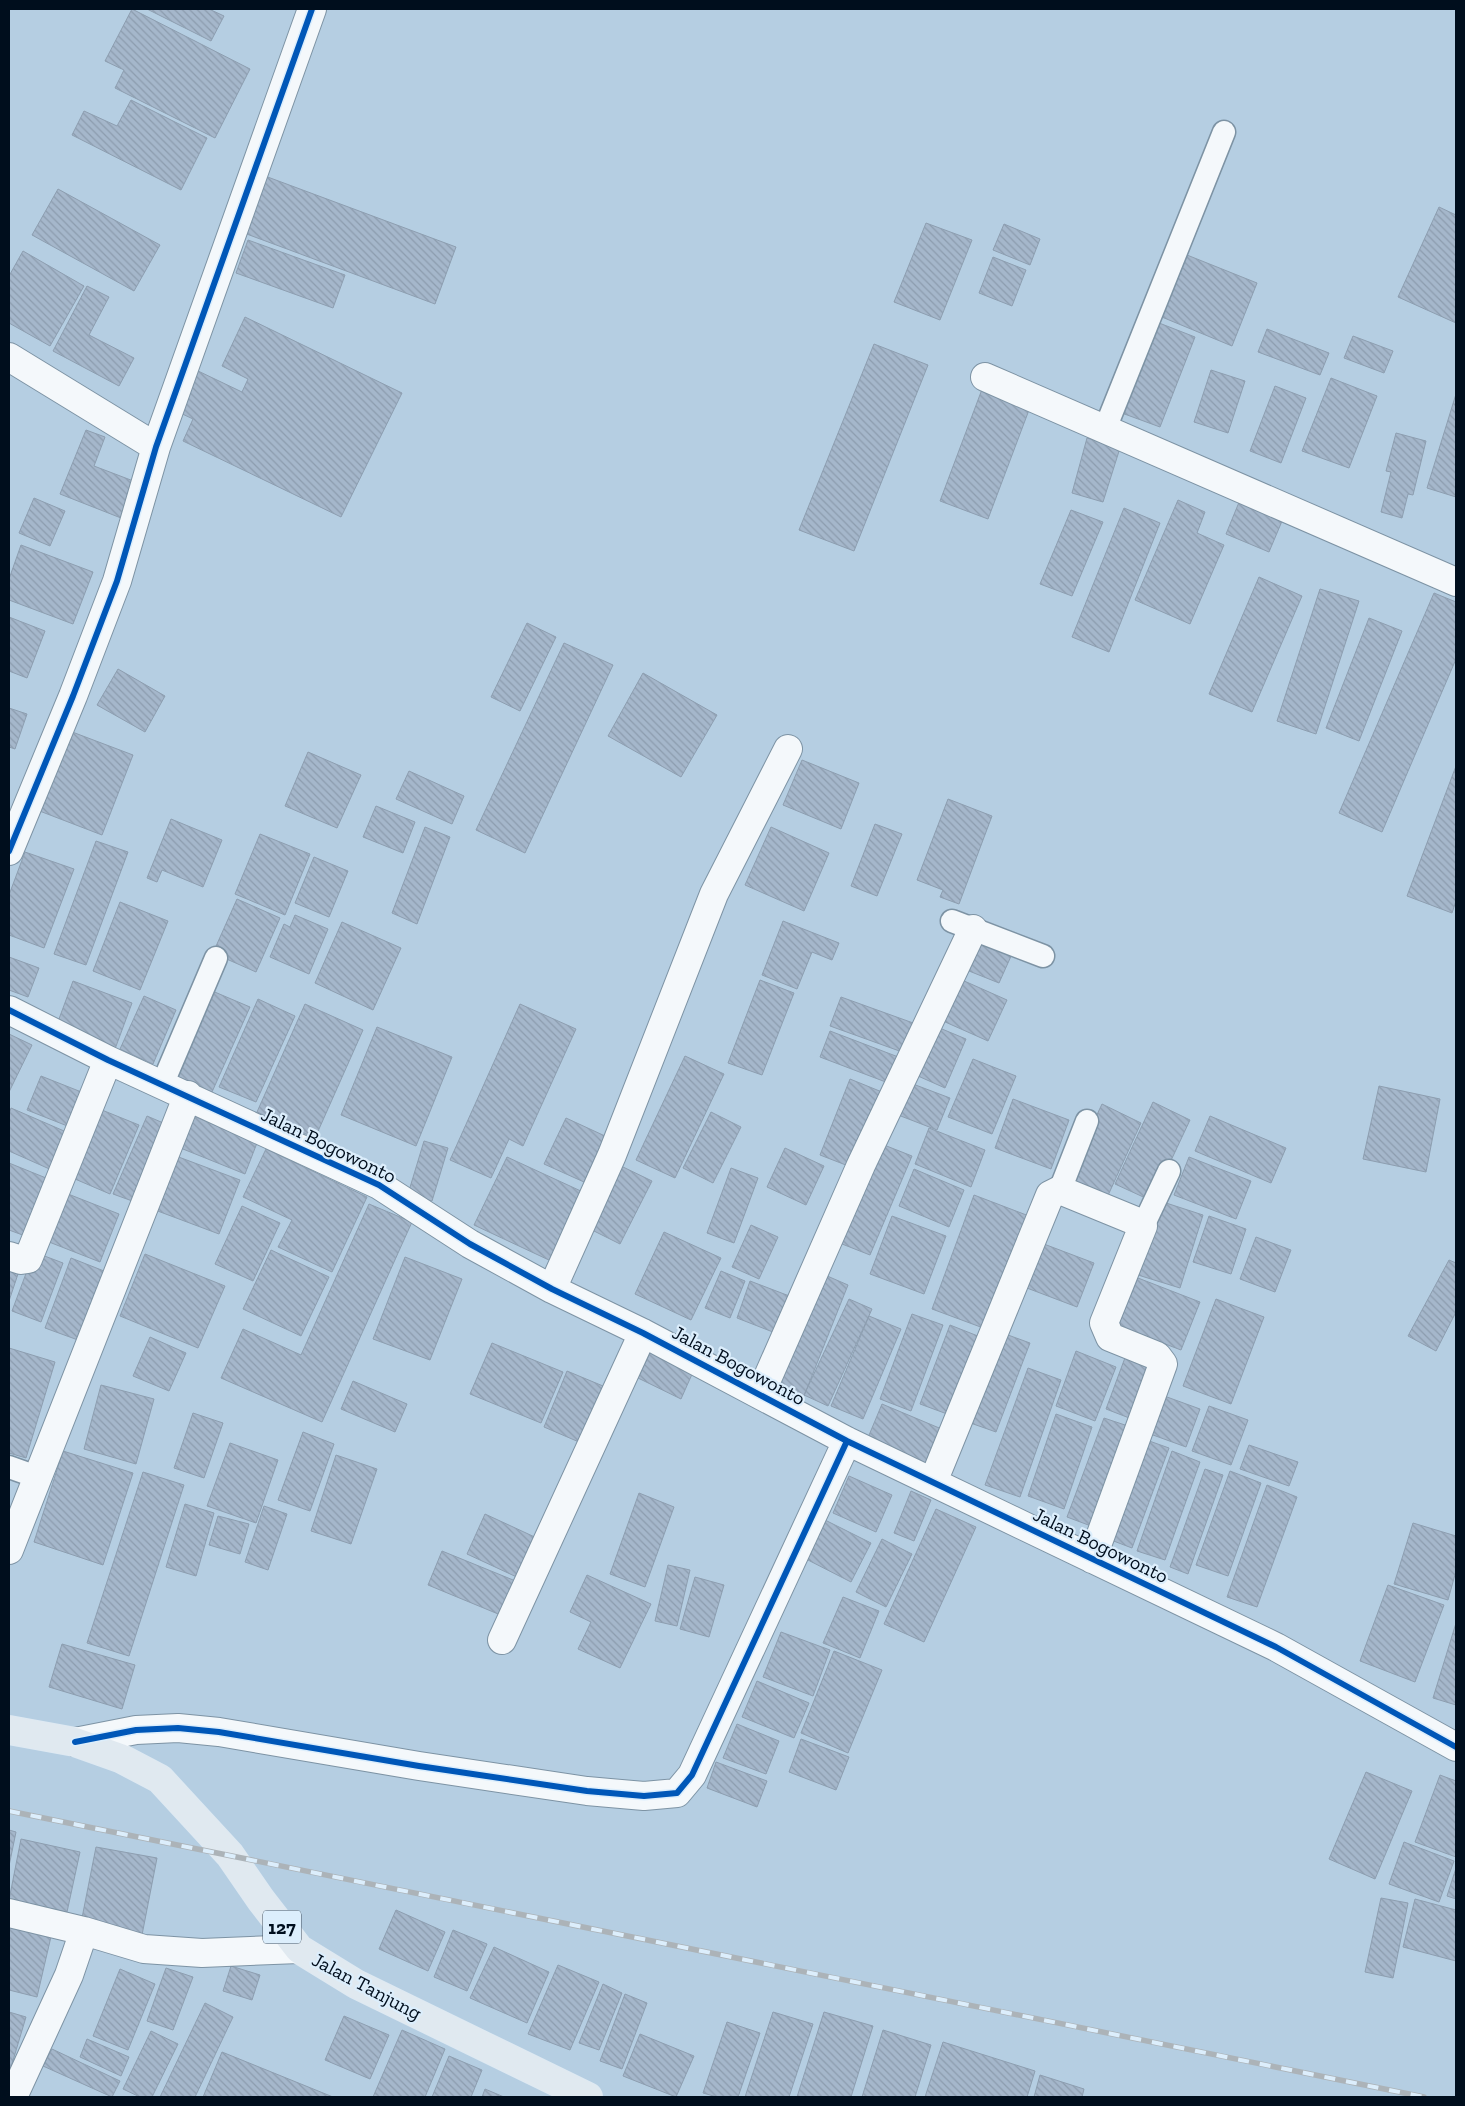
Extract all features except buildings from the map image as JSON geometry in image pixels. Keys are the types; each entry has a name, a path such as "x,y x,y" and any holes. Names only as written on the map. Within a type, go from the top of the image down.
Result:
{"main road":[{"name":"Jalan Tanjung","path":"9,1730 75,1742 120,1758 160,1779 230,1855 261,1900 299,1949 356,1984 588,2097"}],"street":[{"path":"9,851 73,696 117,581 156,447 312,9"},
{"path":"9,357 156,447"},
{"path":"985,377 1456,582"},
{"path":"552,1289 612,1155 714,894 788,749"},
{"path":"760,1395 861,1165 962,925"},
{"name":"Jalan Bogowonto","path":"9,1010 108,1060 379,1185 470,1244 552,1289 643,1333 847,1441 1276,1647 1456,1747"},
{"path":"9,1256 21,1260 28,1259 108,1060"},
{"path":"9,1550 188,1096"},
{"path":"933,1482 1050,1195 1060,1190 1138,1222 1143,1226 1104,1323 1110,1337 1156,1356 1163,1364 1092,1559"},
{"path":"502,1640 643,1333"},
{"path":"75,1742 136,1730 178,1728 219,1732 419,1766 587,1791 644,1796 677,1793 692,1775 847,1441"},
{"path":"9,1913 84,1931 144,1949 202,1953 299,1949"},
{"path":"13,2097 69,1975 84,1931"}],"lane":[{"path":"1104,429 1224,132"},
{"path":"962,925 1043,956"},
{"path":"162,1085 216,958"},
{"path":"1060,1190 1087,1121"},
{"path":"1143,1226 1169,1171"},
{"path":"9,1467 37,1477"}],"railway":[{"path":"9,1811 1424,2097"}],"cycle path":[{"path":"9,851 73,696 117,581 156,447 312,9"},
{"path":"9,1010 108,1060 379,1185 470,1244 552,1289 643,1333 847,1441 1276,1647 1456,1747"},
{"path":"75,1742 136,1730 178,1728 219,1732 419,1766 587,1791 644,1796 677,1793 692,1775 847,1441"}]}
